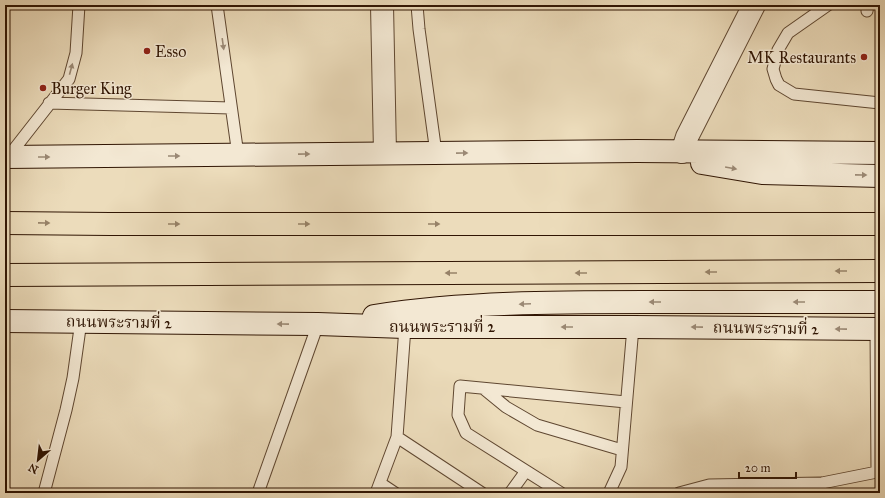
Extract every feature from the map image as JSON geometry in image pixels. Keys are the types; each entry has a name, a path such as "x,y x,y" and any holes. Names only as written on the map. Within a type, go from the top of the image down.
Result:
{"highway":[{"path":"5,223 880,224"},
{"path":"5,275 880,271"}],"main road":[{"path":"382,5 385,153"},
{"path":"682,152 687,137 754,5"},
{"path":"637,151 762,173 880,176"},
{"path":"6,157 637,151 880,153"},
{"path":"318,324 413,310 491,305 586,302 880,302"},
{"name":"ถนนพระรามที่ 2","path":"5,321 318,324 404,327 878,329"}],"lane":[{"path":"6,157 69,79 76,53 79,5"},
{"path":"217,5 238,155"},
{"path":"418,5 420,36 436,153"},
{"path":"828,5 788,33 778,50 773,69 779,85 794,94 880,103"},
{"path":"49,103 232,108"},
{"path":"44,493 73,378 81,321"},
{"path":"258,493 318,324"},
{"path":"395,493 378,488 397,437 404,327"},
{"path":"609,493 621,467 633,327"},
{"path":"679,493 709,485 822,483 879,472 878,329"},
{"path":"561,493 466,433 458,415 460,386 626,402"},
{"path":"483,388 506,407 537,425 622,450"},
{"path":"397,437 482,493"},
{"path":"510,493 526,471"}],"place":[{"name":"Esso","path":"147,51"},
{"name":"MK Restaurants","path":"864,57"},
{"name":"Burger King","path":"43,88"}]}
